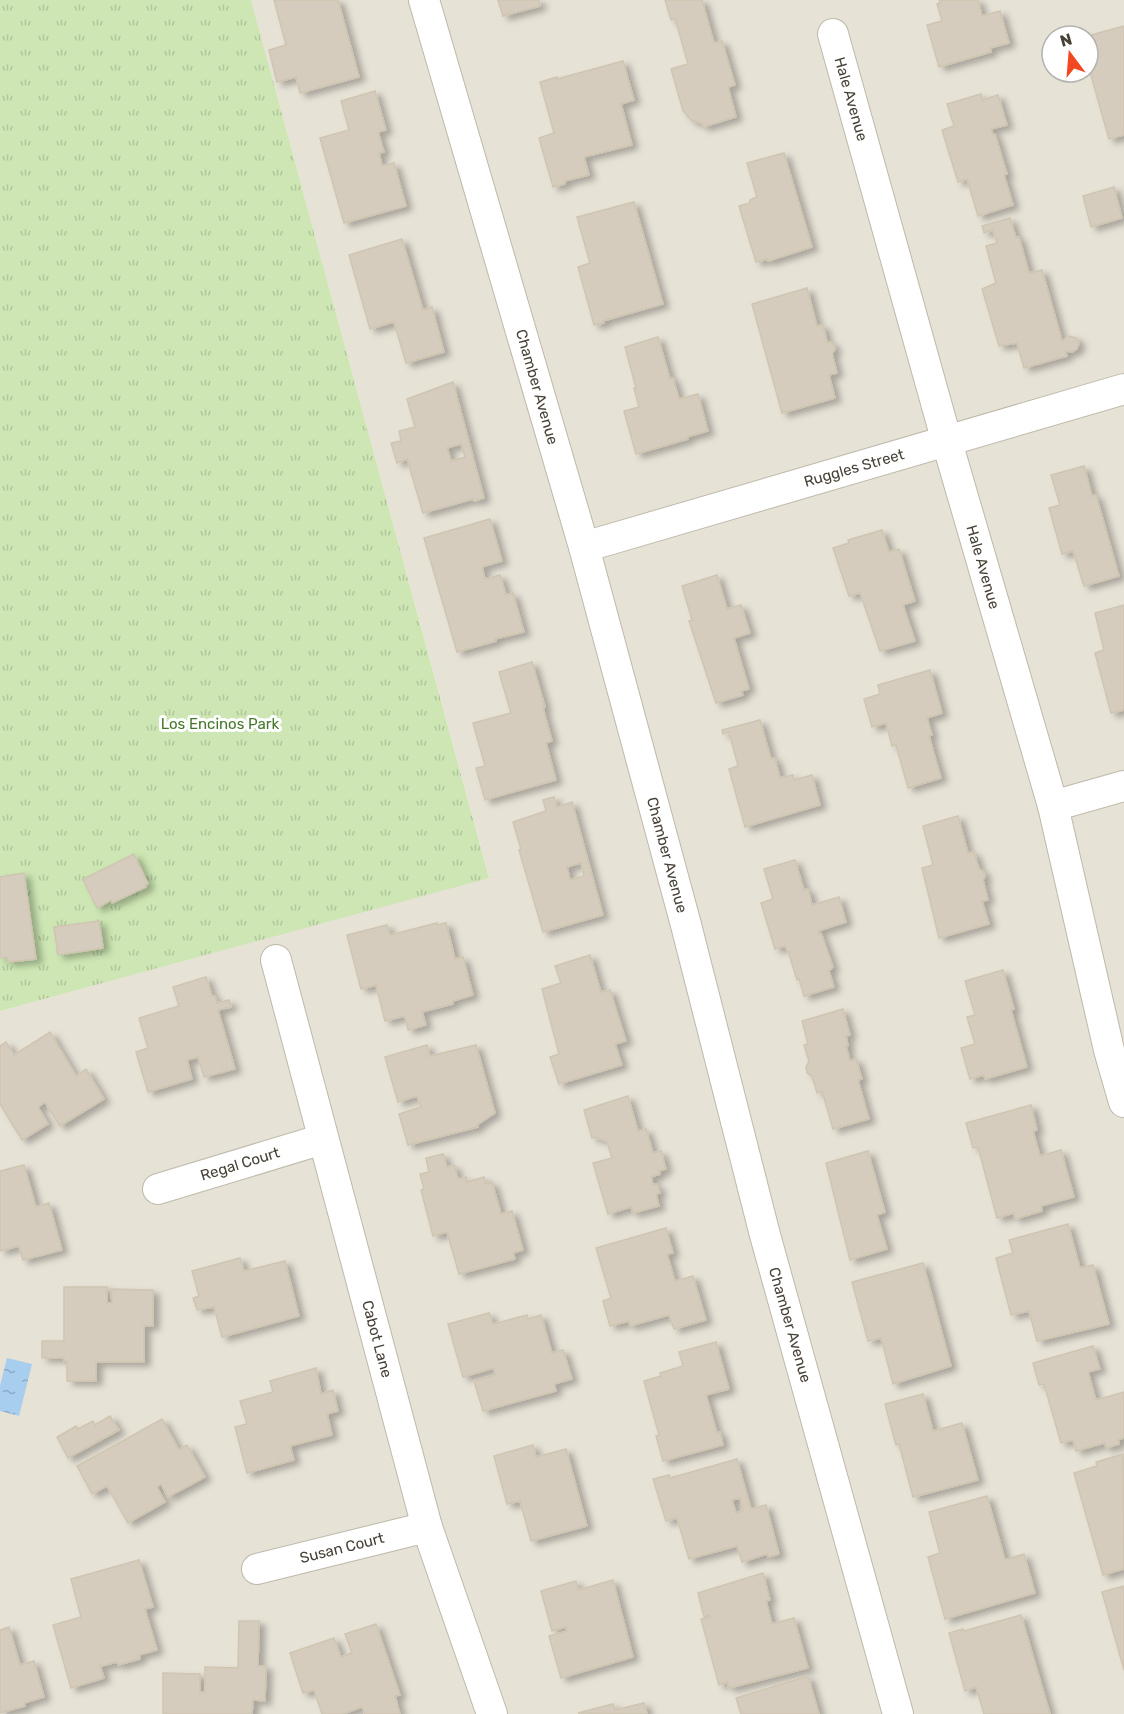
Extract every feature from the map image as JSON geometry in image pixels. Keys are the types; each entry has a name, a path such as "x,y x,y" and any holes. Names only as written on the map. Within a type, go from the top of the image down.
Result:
{"street":[{"name":"Chamber Avenue","path":"424,0 584,547 686,925 765,1235 898,1714"},
{"name":"Hale Avenue","path":"833,34 946,442 1053,806 1109,1050 1124,1102"},
{"name":"Ruggles Street","path":"584,547 1124,389"},
{"path":"1053,806 1124,786"},
{"name":"Cabot Lane","path":"276,960 427,1527 492,1714"},
{"name":"Regal Court","path":"158,1189 323,1139"},
{"name":"Susan Court","path":"257,1569 427,1527"}],"shaded area":[{"path":"251,0 1124,0 1124,1714 0,1714 0,1011 489,877"}],"green space":[{"name":"Los Encinos Park","path":"0,0 251,0 489,878 0,1011"}],"water":[{"path":"7,1358 32,1364 19,1416 0,1411 0,1386"}],"building":[{"path":"274,0 338,0 359,77 300,93 296,77 277,82 269,50 286,45"},
{"path":"498,0 539,0 540,6 503,16"},
{"path":"665,0 702,0 714,43 722,41 735,85 728,87 736,117 703,127 702,123 692,121 683,111 671,69 688,64 675,18 671,20"},
{"path":"939,0 978,0 982,16 1000,11 1009,43 990,48 991,52 939,67 927,25 942,21 937,4 940,3"},
{"path":"1124,26 1124,135 1109,139 1093,84 1100,84 1100,32"},
{"path":"623,61 634,100 621,104 632,145 584,157 589,175 565,181 565,184 553,187 539,138 554,133 540,82"},
{"path":"375,91 386,130 378,132 384,152 379,153 382,166 394,163 406,206 344,223 320,138 349,130 341,101"},
{"path":"981,94 982,100 998,95 1007,125 991,129 993,135 995,134 1007,174 1004,175 1013,205 978,216 967,179 958,182 942,130 954,126 947,104"},
{"path":"784,153 812,247 768,261 767,259 756,262 739,206 750,203 750,200 757,197 747,163"},
{"path":"1114,187 1122,218 1091,227 1083,196"},
{"path":"634,202 663,304 594,325 578,267 590,263 577,217"},
{"path":"1010,218 1016,238 1019,237 1029,273 1042,270 1062,341 1069,336 1076,338 1079,343 1077,349 1072,352 1065,351 1067,356 1024,368 1017,343 999,346 982,289 996,283 986,246 997,243 993,230 984,233 982,226"},
{"path":"402,239 423,310 432,307 444,352 406,363 394,322 370,329 349,255"},
{"path":"807,288 817,326 823,325 827,342 833,343 835,349 832,354 837,373 829,375 835,398 782,413 752,304"},
{"path":"658,337 670,379 673,378 679,399 698,394 708,431 636,454 624,411 639,407 625,347"},
{"path":"453,382 484,498 423,513 407,459 397,463 391,443 401,441 399,431 415,427 407,399","holes":["461,444 465,457 451,461 447,448"]},
{"path":"1084,466 1092,496 1096,495 1119,576 1084,586 1073,551 1062,554 1049,508 1060,505 1051,475"},
{"path":"490,519 502,561 482,567 485,579 500,575 506,595 513,593 524,632 457,652 424,538"},
{"path":"882,530 889,552 899,549 915,601 903,605 915,641 880,651 860,593 849,596 833,548 849,543 848,540"},
{"path":"717,575 727,609 741,605 750,633 734,638 749,689 741,691 743,695 716,703 689,621 692,620 682,586"},
{"path":"1124,605 1124,710 1111,713 1095,653 1104,650 1095,613"},
{"path":"532,662 552,741 546,743 556,780 485,800 476,768 485,766 473,723 511,713 499,672"},
{"path":"930,670 942,713 927,718 932,735 929,736 941,778 908,788 896,745 892,746 886,723 872,727 864,699 880,694 878,685"},
{"path":"760,720 771,759 775,758 780,778 793,775 794,780 812,775 820,805 745,827 729,769 738,766 729,732 723,734 722,730"},
{"path":"554,797 557,807 572,802 603,915 543,932 513,822 546,811 543,800","holes":["581,863 584,876 570,880 567,867"]},
{"path":"958,816 968,853 974,852 979,869 984,872 983,880 988,900 982,901 989,924 939,938 922,868 933,865 923,826"},
{"path":"134,854 148,884 145,885 146,887 112,903 111,900 97,908 83,879"},
{"path":"795,860 804,890 808,889 812,905 839,897 846,922 818,931 819,934 821,933 833,967 829,971 834,987 804,996 785,946 775,949 761,903 773,899 764,869"},
{"path":"24,873 36,959 8,962 7,957 0,958 0,877"},
{"path":"99,921 103,948 58,955 54,927"},
{"path":"437,923 438,925 446,923 455,959 463,957 473,995 453,1001 453,1004 422,1012 426,1025 408,1030 405,1016 385,1021 376,985 361,989 347,935 387,925 390,935"},
{"path":"590,955 601,992 610,990 626,1041 615,1044 622,1065 559,1084 550,1057 559,1054 542,989 561,983 555,966"},
{"path":"1003,970 1014,1009 1011,1010 1027,1067 985,1079 984,1075 970,1079 961,1048 975,1044 967,1017 975,1015 965,981"},
{"path":"206,977 212,996 215,996 217,1003 229,1000 231,1007 218,1010 235,1069 204,1077 198,1057 187,1060 192,1079 148,1092 136,1052 148,1048 139,1018 179,1006 173,987"},
{"path":"843,1009 850,1035 846,1036 848,1046 846,1046 850,1061 856,1059 862,1079 858,1080 869,1119 833,1129 822,1091 817,1093 812,1076 807,1073 806,1067 809,1061 804,1045 808,1044 802,1021"},
{"path":"50,1032 76,1076 86,1069 104,1099 60,1126 45,1102 38,1107 48,1124 22,1140 0,1104 0,1046 6,1042 14,1055"},
{"path":"427,1045 430,1056 476,1045 495,1113 477,1125 478,1127 408,1145 399,1114 421,1107 417,1096 398,1102 385,1057"},
{"path":"628,1096 638,1131 646,1129 653,1153 661,1151 666,1169 651,1177 653,1185 657,1184 660,1193 656,1194 659,1206 633,1213 631,1207 608,1214 593,1163 612,1158 607,1142 596,1137 592,1138 584,1110"},
{"path":"1031,1105 1037,1130 1033,1131 1040,1156 1061,1150 1074,1197 1041,1206 1042,1211 1015,1219 1014,1213 997,1218 978,1147 973,1148 966,1123"},
{"path":"868,1151 885,1212 877,1215 887,1249 850,1260 826,1163"},
{"path":"443,1154 447,1167 454,1165 458,1179 466,1177 467,1182 484,1177 486,1184 492,1182 501,1214 512,1211 523,1250 513,1253 515,1259 459,1274 447,1232 433,1236 421,1190 424,1189 420,1174 429,1172 426,1158"},
{"path":"24,1165 36,1207 49,1203 62,1250 23,1260 19,1246 0,1251 0,1171"},
{"path":"1068,1224 1080,1268 1093,1265 1109,1324 1037,1341 1029,1311 1011,1315 996,1258 1013,1253 1009,1240"},
{"path":"666,1228 673,1253 667,1254 675,1281 693,1276 706,1320 674,1329 669,1315 630,1326 629,1321 610,1326 603,1301 611,1298 596,1248"},
{"path":"240,1258 244,1271 285,1261 299,1316 222,1337 214,1307 197,1310 193,1298 199,1296 192,1271"},
{"path":"923,1263 951,1366 893,1384 881,1338 868,1341 852,1282"},
{"path":"64,1287 107,1287 107,1303 112,1303 111,1289 153,1290 153,1326 144,1326 144,1362 96,1362 96,1381 67,1381 67,1361 64,1361 64,1358 42,1358 42,1341 64,1341"},
{"path":"489,1313 493,1324 527,1315 528,1319 541,1315 552,1353 563,1350 572,1379 554,1384 556,1391 483,1411 474,1381 495,1375 494,1368 463,1377 448,1324"},
{"path":"716,1342 729,1389 706,1395 717,1433 720,1432 723,1445 663,1461 656,1436 659,1435 644,1381 683,1366 679,1352"},
{"path":"1093,1346 1100,1369 1088,1372 1096,1400 1124,1392 1124,1438 1118,1440 1119,1444 1106,1448 1105,1443 1076,1451 1073,1440 1061,1443 1044,1384 1039,1385 1033,1363"},
{"path":"316,1368 321,1394 333,1390 338,1411 327,1414 332,1435 290,1446 294,1460 247,1473 235,1427 247,1424 240,1401 273,1392 270,1381"},
{"path":"923,1394 933,1431 962,1423 978,1480 913,1497 899,1444 896,1445 885,1404"},
{"path":"110,1416 119,1430 68,1458 57,1437 76,1426 78,1429 93,1421 95,1425"},
{"path":"162,1419 179,1450 187,1445 205,1477 168,1497 161,1484 157,1487 165,1502 128,1523 107,1486 92,1494 77,1466"},
{"path":"533,1445 536,1457 566,1449 587,1526 531,1541 520,1501 507,1504 494,1456"},
{"path":"1123,1454 1124,1569 1103,1575 1074,1473 1097,1466 1096,1462"},
{"path":"737,1459 751,1509 766,1505 779,1554 768,1557 767,1554 742,1562 737,1546 689,1559 677,1518 666,1521 653,1479 669,1475 670,1478","holes":["740,1498 743,1511 736,1513 732,1500"]},
{"path":"987,1496 1005,1560 1024,1554 1035,1593 945,1619 928,1557 940,1553 929,1512"},
{"path":"139,1560 153,1607 145,1609 157,1650 139,1655 140,1659 118,1665 117,1662 100,1665 104,1678 71,1688 53,1625 81,1617 71,1579"},
{"path":"763,1573 770,1600 766,1601 772,1624 794,1618 808,1668 729,1688 727,1682 719,1685 701,1619 710,1617 709,1615 704,1617 698,1593"},
{"path":"613,1580 633,1657 561,1678 549,1636 567,1631 566,1627 552,1631 541,1591 576,1581 578,1590"},
{"path":"1124,1586 1124,1670 1102,1592"},
{"path":"1021,1615 1050,1714 984,1714 976,1687 965,1691 949,1633"},
{"path":"239,1621 259,1621 258,1666 266,1666 265,1701 253,1700 252,1714 163,1714 163,1673 200,1674 200,1692 205,1692 205,1667 238,1668"},
{"path":"376,1624 400,1695 395,1696 400,1714 365,1714 362,1707 343,1714 322,1714 314,1690 303,1693 290,1653 334,1638 341,1657 352,1653 345,1634"},
{"path":"9,1627 20,1665 34,1661 44,1697 24,1703 25,1706 0,1713 0,1630"},
{"path":"808,1676 819,1714 741,1714 736,1698"},
{"path":"644,1703 647,1714 578,1713 613,1704 615,1710"}]}
